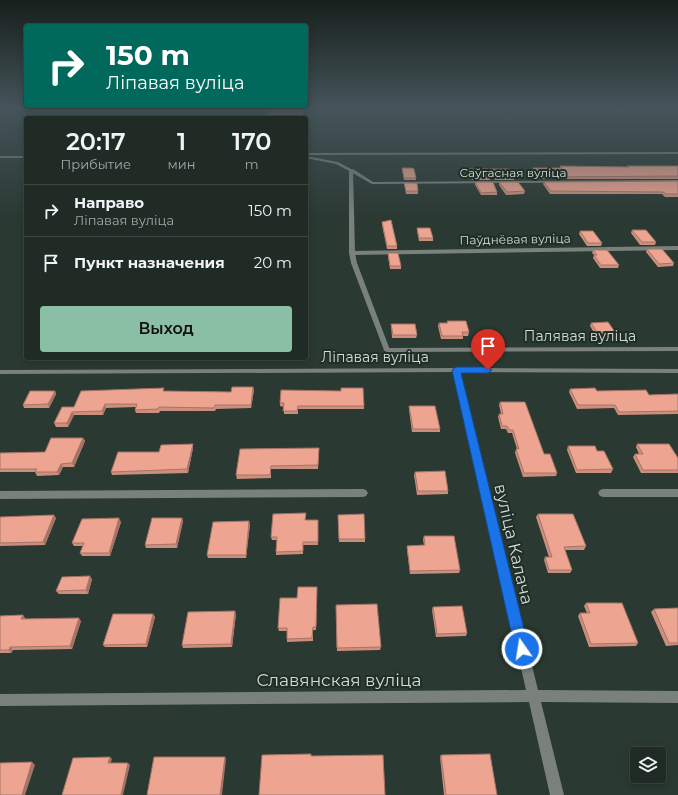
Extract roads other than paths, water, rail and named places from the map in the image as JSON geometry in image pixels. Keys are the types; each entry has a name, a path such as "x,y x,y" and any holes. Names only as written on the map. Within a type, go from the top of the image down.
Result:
{"street":[{"path":"308,156 678,153"},
{"path":"0,157 24,157"},
{"name":"Саўгасная вуліца","path":"352,170 372,183 678,181"},
{"name":"Паўднёвая вуліца","path":"352,253 678,248"},
{"name":"Палявая вуліца","path":"387,350 678,349"},
{"name":"Ліпавая вуліца","path":"0,372 456,370 678,371"},
{"name":"вуліца Калача","path":"456,370 557,795"},
{"path":"0,495 363,493"},
{"path":"603,493 678,493"},
{"name":"Славянская вуліца","path":"0,700 533,696 678,697"}],"lane":[{"path":"308,156 337,163 352,170 352,253 354,263 387,350"}]}
